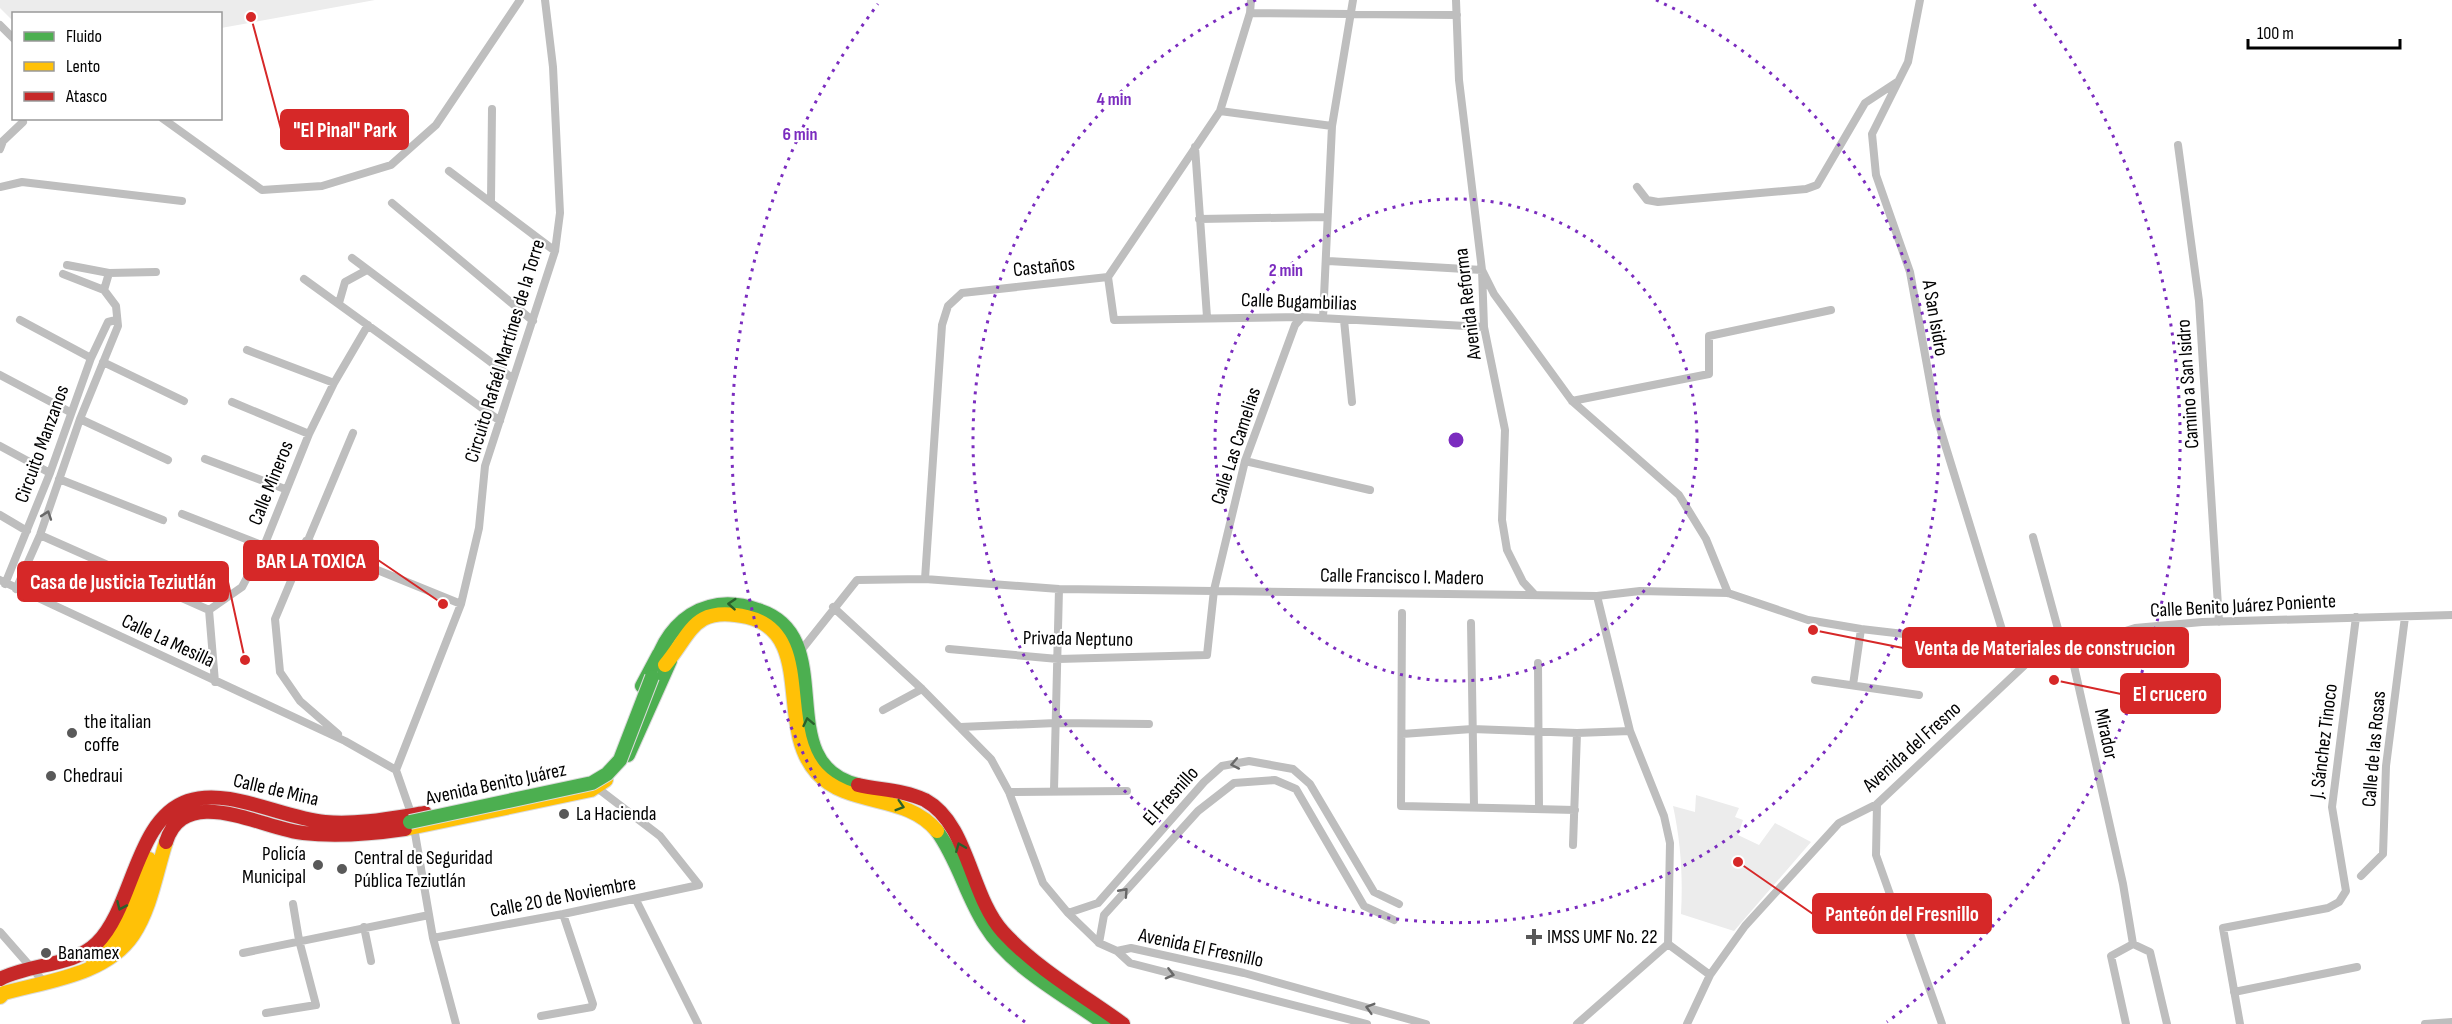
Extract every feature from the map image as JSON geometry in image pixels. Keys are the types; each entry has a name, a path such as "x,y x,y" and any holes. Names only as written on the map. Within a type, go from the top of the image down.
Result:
{"main road":[{"name":"Avenida Benito Juárez","path":"284,822 329,829 410,822 592,783 607,774 620,760 652,677 664,657 693,625 716,615 745,617 770,626 785,641 794,656 815,751 826,768 847,781 872,790 918,796 938,809 955,834 993,920 1012,942 1124,1024"},
{"name":"Avenida Benito Juárez","path":"794,656 795,718 803,751 817,774 843,791 865,799 912,810 929,821 943,840 986,929 1007,951 1105,1024"},
{"path":"413,822 591,790 596,787 623,767 664,657"},
{"path":"413,822 590,778 602,771 613,760 643,684 664,657"},
{"name":"Calle de Mina","path":"75,958 105,936 118,912 151,834 161,817 183,804 208,796 232,798 262,809 328,822 413,822"},
{"name":"Calle de Mina","path":"86,969 101,952 113,943 130,919 154,843 165,820 193,804 220,801 284,822"},
{"name":"Calle de Mina","path":"0,997 43,981 86,969 112,956 127,944 141,918 169,832 176,824 198,812 222,809 272,827 298,833 330,836 413,822"},
{"name":"Calle de Mina","path":"0,979 31,968 101,952"}],"street":[{"path":"165,120 262,190 321,186 391,165 436,125 520,0"},
{"name":"Circuito Rafaél Martínes de la Torre","path":"396,770 461,603 479,528 484,466 555,251 560,213 553,67 545,0"},
{"path":"1108,277 1220,111 1250,13 1251,0"},
{"path":"1323,318 1328,261 1327,216 1332,126 1353,13 1353,0"},
{"name":"Avenida Reforma","path":"1456,0 1460,91 1482,270 1484,327 1505,430 1502,520 1507,550 1523,582 1535,595"},
{"name":"A San Isidro","path":"1920,0 1908,62 1872,134 1876,175 1910,272 1936,415 2007,646"},
{"path":"1250,13 1457,15"},
{"path":"0,25 12,37"},
{"path":"1637,187 1647,200 1658,202 1806,189 1817,185 1865,103 1898,82"},
{"path":"491,201 492,109"},
{"path":"1220,111 1332,126"},
{"path":"0,149 3,141 23,122"},
{"name":"Camino a San Isidro","path":"2178,145 2199,301 2219,622"},
{"path":"1195,147 1207,317"},
{"path":"449,171 555,251"},
{"path":"0,187 22,182 182,201"},
{"path":"392,203 533,321"},
{"path":"1199,219 1327,216"},
{"path":"352,258 512,378"},
{"path":"1328,261 1482,270 1494,294 1572,401 1679,495 1706,539 1728,593"},
{"path":"116,320 116,306 104,290 65,270 109,273 156,272"},
{"path":"339,303 345,282 367,270"},
{"path":"104,290 109,273"},
{"name":"Calle Bugambilias","path":"1108,277 1114,320 1302,317 1484,327"},
{"name":"Castaños","path":"925,579 942,325 948,306 962,293 1108,277"},
{"path":"304,279 500,421"},
{"path":"1572,401 1709,374 1709,336 1831,310"},
{"name":"Calle Las Camelias","path":"1207,655 1214,590 1245,461 1295,325 1302,317"},
{"path":"20,320 91,358"},
{"name":"Circuito Manzanos","path":"2,582 27,531 91,358 108,322 116,320 118,326 80,419 40,535 16,588"},
{"path":"1344,320 1352,402"},
{"name":"Calle Mineros","path":"209,610 242,587 264,546 285,489 334,382 368,325"},
{"path":"247,350 334,382"},
{"path":"103,362 184,401"},
{"path":"0,375 70,412"},
{"path":"232,402 309,434"},
{"path":"80,419 168,460"},
{"path":"345,741 300,701 280,672 275,619 353,433"},
{"path":"0,446 50,473"},
{"path":"205,459 285,489"},
{"path":"1245,461 1370,490"},
{"path":"60,479 163,520"},
{"path":"182,514 264,546"},
{"path":"0,515 27,531"},
{"path":"40,535 209,610 215,682"},
{"name":"Mirador","path":"2033,537 2061,639 2070,648 2123,884 2133,944"},
{"path":"306,541 461,603"},
{"name":"Calle Francisco I. Madero","path":"794,656 857,580 925,579 1059,589 1596,596 1640,591 1728,593 1808,620 1862,629 2007,646 2029,661"},
{"name":"Calle La Mesilla","path":"2,582 345,741 396,770"},
{"path":"1054,790 1059,589"},
{"path":"1577,1024 1668,944 1670,843 1664,816 1630,731 1596,596"},
{"path":"833,607 922,689 991,759 1009,792 1043,883 1068,913 1099,943 1117,951"},
{"path":"1402,613 1401,806 1575,810"},
{"name":"Calle Benito Juárez Poniente","path":"2029,661 2135,628 2219,622 2452,615"},
{"name":"J. Sánchez Tinoco","path":"2240,1024 2223,928 2328,908 2339,902 2346,891 2332,807 2356,617"},
{"name":"Calle de las Rosas","path":"2361,876 2383,854 2386,766 2405,617"},
{"path":"1471,623 1474,806"},
{"path":"1853,685 1862,629"},
{"name":"Privada Neptuno","path":"950,649 1058,659 1207,655"},
{"name":"Avenida del Fresno","path":"1687,1024 1710,975 1745,926 1839,823 1877,804 2029,661"},
{"path":"1539,663 1539,809"},
{"path":"1815,680 1918,694"},
{"path":"883,710 922,689"},
{"path":"960,727 1056,723 1149,724"},
{"path":"1402,734 1472,729 1576,733 1630,731"},
{"path":"1572,845 1576,733"},
{"name":"El Fresnillo","path":"1096,904 1204,782 1222,766 1249,761 1293,769"},
{"path":"1394,920 1364,906 1296,789 1286,785 1293,769 1310,784 1374,892 1399,904"},
{"path":"396,770 413,822 433,938 456,1024"},
{"name":"El Fresnillo","path":"1104,915 1198,811 1234,783 1275,780 1286,785"},
{"name":"Calle 20 de Noviembre","path":"433,938 636,900 699,885 660,836 596,787"},
{"path":"1009,792 1127,791"},
{"path":"1877,804 1876,855 1892,900 1908,928 1942,1024"},
{"path":"636,900 698,1024"},
{"path":"266,1013 316,1005 299,940 293,904"},
{"path":"1068,913 1096,904 1104,915 1099,943"},
{"path":"541,1016 592,1007 593,1004 563,914"},
{"path":"243,953 429,915"},
{"path":"364,927 371,961"},
{"path":"0,932 43,981"},
{"path":"1668,944 1710,975"},
{"path":"2126,1024 2111,956 2133,944 2150,952 2167,1024"},
{"name":"Avenida El Fresnillo","path":"1117,951 1131,948 1244,973 1426,1024"},
{"name":"Avenida El Fresnillo","path":"1117,951 1130,963 1367,1024"},
{"path":"2234,992 2357,967"},
{"path":"2425,1024 2452,1022"}],"shaded area":[{"path":"0,0 375,0 222,28 222,12 12,12 12,20 0,8"},
{"path":"1696,795 1739,808 1735,817 1743,820 1738,835 1759,845 1775,823 1811,842 1734,931 1681,914 1681,860 1673,806 1695,812"}],"traffic: fast":[{"path":"657,661 676,627 691,615 715,605 746,606 783,624 797,645 803,671 809,727 816,752 831,773 858,785"},
{"path":"642,686 659,654"},
{"path":"628,755 670,661"},
{"path":"410,822 592,783 607,774 620,760 652,677"},
{"path":"937,831 951,854 978,914 1009,955 1040,980 1105,1024"}],"traffic: slow":[{"path":"665,665 696,624 704,618 729,614 747,617 768,626 781,642 788,661 798,731 805,754 817,773 830,784 845,791 910,811 924,819 937,831"},
{"path":"405,829 591,790 606,780"},
{"path":"0,997 4,993 57,980 92,968 121,948 139,925 166,842"},
{"path":"93,961 124,926 135,903 149,859"}],"traffic: jam":[{"path":"858,785 917,797 940,811 960,843 983,900 1003,932 1045,970 1123,1024"},
{"path":"0,979 24,970 76,957 97,943 119,908 146,844 157,826 170,811 188,801 204,798 238,800 308,819 337,823 425,813"},
{"path":"166,842 176,824 190,815 207,812 247,818 303,833 354,834 405,829"}],"place":[{"name":"\"El Pinal\" Park","path":"251,17"},
{"name":"BAR LA TOXICA","path":"443,604"},
{"name":"Venta de Materiales de construcion","path":"1813,630"},
{"name":"Casa de Justicia Teziutlán","path":"245,660"},
{"name":"El crucero","path":"2054,680"},
{"name":"the italian coffe","path":"72,733"},
{"name":"Chedraui","path":"51,776"},
{"name":"La Hacienda","path":"564,814"},
{"name":"Panteón del Fresnillo","path":"1738,862"},
{"name":"Policía Municipal","path":"318,865"},
{"name":"Central de Seguridad Pública Teziutlán","path":"342,869"},
{"name":"IMSS UMF No. 22","path":"1534,937"},
{"name":"Banamex","path":"46,953"}]}
